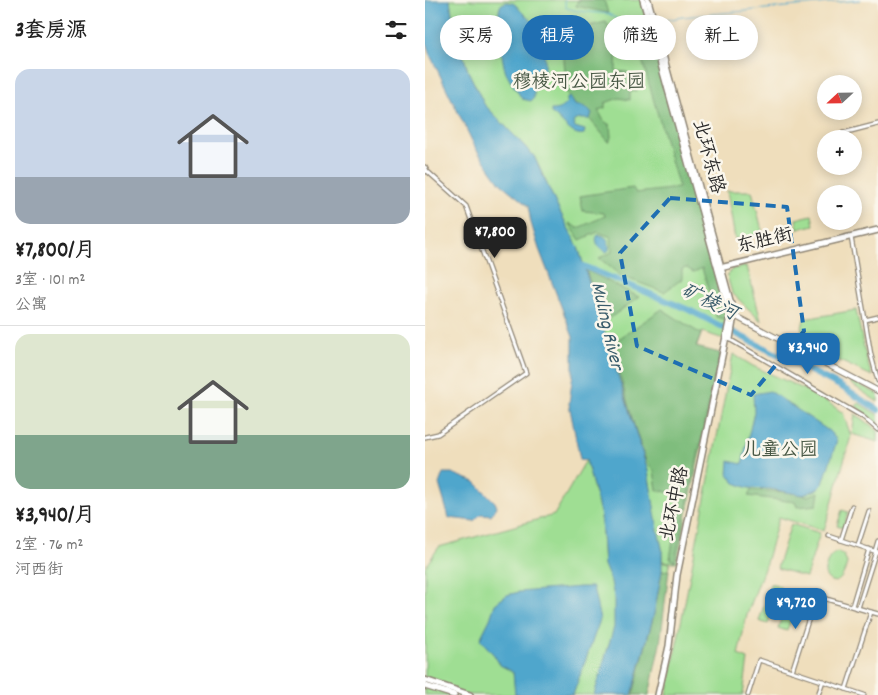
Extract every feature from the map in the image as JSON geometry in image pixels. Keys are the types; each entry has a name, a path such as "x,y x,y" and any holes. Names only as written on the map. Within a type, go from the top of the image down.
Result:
{"highway":[{"name":"北环东路","path":"643,0 732,314 732,321"},
{"name":"北环东路","path":"648,0 719,268"},
{"name":"东胜街","path":"719,268 878,230"},
{"name":"北环中路","path":"660,695 669,646 677,575 732,321"},
{"path":"425,680 453,695"},
{"path":"425,686 470,695"}],"main road":[{"path":"732,314 878,391"}],"street":[{"path":"855,130 878,124"},
{"path":"425,437 438,434 526,373 466,206 426,170"},
{"path":"851,237 871,355 878,381"},
{"path":"865,320 878,317"},
{"path":"728,339 863,417 878,430"},
{"path":"841,540 852,506"},
{"path":"858,546 869,511"},
{"path":"829,536 876,551"},
{"path":"858,608 878,541"},
{"path":"852,606 869,549"},
{"path":"792,671 816,596 878,614"},
{"path":"846,689 871,612"},
{"path":"748,695 759,660 864,695"},
{"path":"819,693 823,681"}],"highlighted area":[{"path":"670,198 787,207 804,331 751,395 637,346 620,253"}],"green space":[{"name":"穆棱河公园东园","path":"450,0 642,0 646,15 604,15 604,60 659,60 729,314 724,339 702,332 696,349 721,355 677,562 662,561 662,548 648,471 578,247 534,156 484,104 468,71 465,60 512,60 512,15 452,15"},
{"path":"578,0 604,0 608,13 576,6"},
{"path":"604,22 604,60 616,60 616,71 627,72 636,84 636,91 630,92 630,100 619,98 605,103 605,108 598,110 604,121 610,125 611,137 609,142 587,116 583,106 575,105 567,93 564,60 594,60 594,25"},
{"path":"642,60 657,60 728,315 727,320 716,317 702,268 693,272 687,268 682,269 682,279 664,292 621,276 599,258 612,252 611,237 598,232 580,240 569,223 578,228 605,216 604,213 583,211 580,196 633,188 636,193 679,188"},
{"path":"727,191 752,191 763,234 735,239"},
{"path":"812,215 814,225 798,229 796,219"},
{"path":"747,266 761,321 732,293 727,276 732,269"},
{"path":"586,270 639,297 603,323"},
{"path":"662,309 701,334 696,347 720,353 675,561 670,559 680,495 657,490 654,471 646,461 611,344"},
{"path":"856,310 872,376 799,342 804,319"},
{"name":"儿童公园","path":"733,354 753,366 808,391 829,403 843,413 851,436 824,531 779,517 766,563 747,615 738,655 748,659 743,695 667,695"},
{"path":"852,381 878,394 878,402 851,384"},
{"path":"859,403 878,415 878,424 856,406"},
{"path":"855,414 878,431 878,442 852,434"},
{"path":"586,460 601,516 604,565 670,562 658,649 649,695 425,695 425,567 439,547 554,515"},
{"path":"751,490 787,492 808,496 819,492 817,505 797,507 795,502 748,496"},
{"path":"842,510 848,512 843,528 837,526"},
{"path":"791,524 820,533 806,577 777,568"},
{"path":"838,552 844,555 847,563 841,578 833,582 826,577 825,569 830,557"},
{"path":"669,570 660,644 649,695 633,695 654,614 662,571"},
{"path":"771,583 780,586 768,624 759,621"},
{"path":"791,590 799,593 787,631 778,628"}],"water":[{"path":"425,0 450,0 452,15 440,15 440,60 465,60 484,104 534,156 578,247 648,471 662,548 662,571 654,614 632,695 594,695 614,627 614,597 611,582 604,565 601,516 586,460 580,459 569,404 573,373 573,337 539,249 528,206 500,183 476,149 429,53 425,38"},
{"path":"506,2 513,3 525,15 522,15 522,60 545,60 545,70 534,88 534,98 531,101 522,99 504,68 503,60 512,60 512,15 499,15 502,4"},
{"path":"570,97 575,105 587,108 592,113 590,119 580,119 573,123 575,127 585,130 584,134 574,133 551,113 551,110 564,106 567,98"},
{"path":"598,235 604,236 607,240 609,250 607,252 598,245 596,240"},
{"path":"770,391 829,431 837,440 823,484 816,490 803,495 770,489 748,488 735,483 728,474 729,461 742,464 754,412 753,394"},
{"path":"443,473 452,473 475,482 495,502 497,507 491,515 481,514 474,521 449,518 439,484"},
{"path":"593,587 600,620 573,695 515,695 513,672 500,665 480,639 495,604 507,595 519,592"}],"waterway":[{"path":"565,0 566,8 611,15"},
{"path":"676,18 860,0"},
{"name":"矿棱河","path":"576,263 689,310 840,386 878,410"}],"water label":[{"name":"Muling River","path":"606,326"}]}
